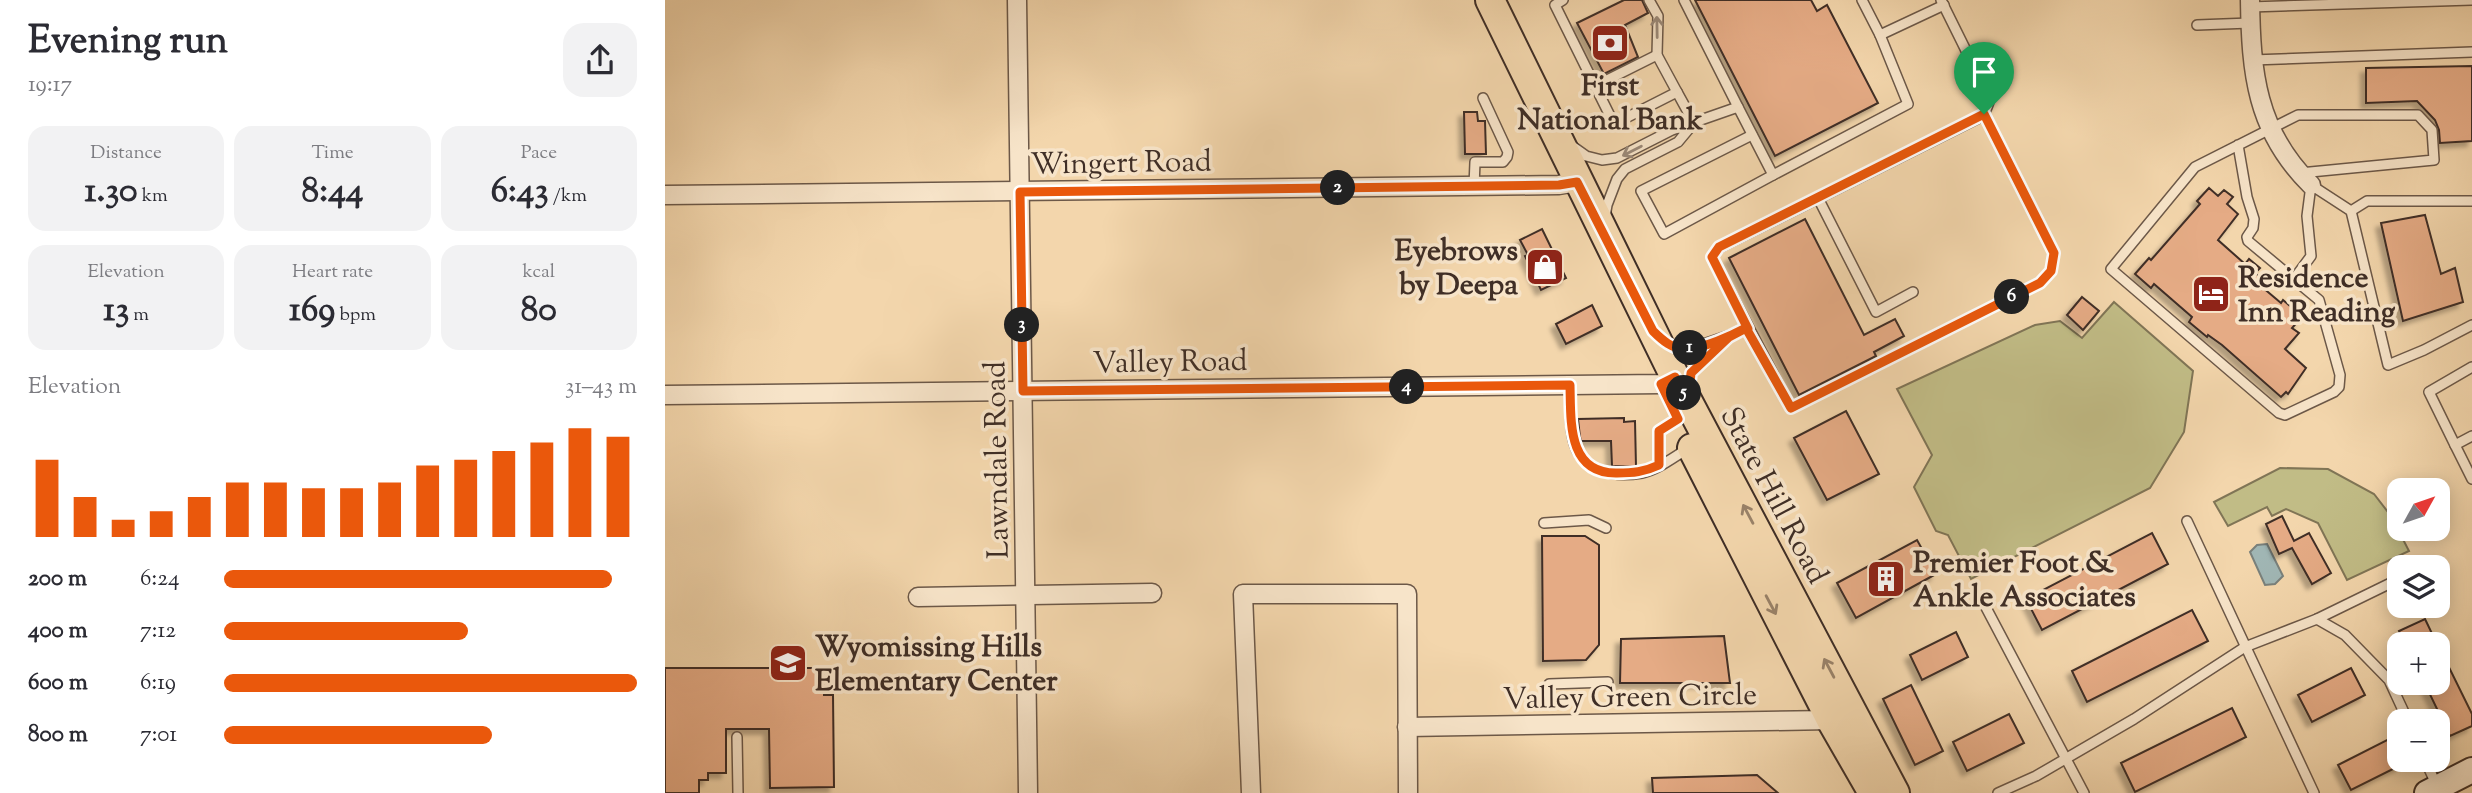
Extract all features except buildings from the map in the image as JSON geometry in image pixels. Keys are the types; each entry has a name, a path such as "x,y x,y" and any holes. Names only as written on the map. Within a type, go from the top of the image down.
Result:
{"main road":[{"name":"State Hill Road","path":"1470,0 1568,183 1842,717 1873,793"},
{"name":"State Hill Road","path":"1490,0 1554,132 1568,183 1603,233 1653,331 1691,446 1842,717 1895,793"},
{"path":"2432,790 2472,770"}],"street":[{"name":"Lawndale Road","path":"1017,0 1027,793"},
{"path":"2250,10 2256,87 2283,152 2305,179"},
{"name":"Wingert Road","path":"665,195 1568,183"},
{"name":"Valley Road","path":"665,395 1570,385 1675,396"},
{"path":"918,597 1152,593"},
{"path":"1251,793 1243,594 1407,594 1408,793"},
{"name":"Valley Green Circle","path":"1407,727 1842,717"}],"lane":[{"path":"1563,0 1555,5 1614,124 1677,92"},
{"path":"1649,0 1658,16 1657,55 1694,123"},
{"path":"1684,0 1773,175"},
{"path":"1752,135 1641,191 1664,234 1908,104 1862,0"},
{"path":"2197,25 2250,10 2472,0"},
{"path":"1880,36 1942,3 1990,99 1984,114 1719,247 1712,257 1791,408 2040,283 2051,271 2054,253 1984,114"},
{"path":"2252,60 2472,52"},
{"path":"1595,86 1657,55"},
{"path":"1474,186 1475,162 1503,162 1508,152 1483,98"},
{"path":"1554,132 1586,156 1602,160 1617,158 1672,130 1738,107"},
{"path":"2238,145 2247,197 2254,219 2248,241 2322,304 2340,382 2334,392 2285,415 2279,413 2111,269 2192,170 2238,145 2298,115 2419,115 2432,130 2434,160 2305,179"},
{"path":"1603,233 1607,205 1617,179 1625,169 1678,142 1694,123"},
{"path":"2305,179 2351,211 2388,365 2472,325"},
{"path":"2294,279 2311,256 2305,179"},
{"path":"1818,198 1876,312 1913,292"},
{"path":"2351,211 2367,201 2472,201"},
{"path":"1653,331 1667,344 1686,349 1748,329"},
{"path":"1659,465 1659,431 1675,396 1691,373 1729,337"},
{"path":"2472,367 2429,392 2472,479"},
{"path":"1570,385 1573,441 1579,454 1593,469 1607,473 1643,473 1691,446"},
{"path":"2455,445 2472,436"},
{"path":"1544,523 1589,520 1606,528"},
{"path":"2187,521 2314,793"},
{"path":"1998,793 2036,776 2134,719 2245,647 2318,619 2387,585"},
{"path":"1982,600 2084,793"},
{"path":"2318,619 2344,635 2389,680 2402,709"},
{"path":"1549,684 1608,682"},
{"path":"737,737 737,793"},
{"path":"2428,772 2432,790"}],"shaded area":[{"path":"2114,302 2193,371 2184,432 2150,488 1971,579 1948,535 1936,531 1914,487 1932,455 1897,389 2035,325 2060,321 2082,338"},
{"path":"2280,468 2328,469 2374,494 2387,511 2387,541 2404,541 2409,551 2400,555 2387,555 2387,561 2347,580 2318,523 2286,509 2272,516 2267,507 2228,526 2214,502"}],"water":[{"path":"2267,544 2283,576 2275,584 2265,585 2250,552 2257,545"}],"place":[{"name":"First National Bank","path":"1610,43"},
{"name":"Eyebrows by Deepa","path":"1545,267"},
{"name":"Residence Inn Reading","path":"2211,294"},
{"name":"Premier Foot & Ankle Associates","path":"1886,579"},
{"name":"Wyomissing Hills Elementary Center","path":"788,663"}],"route":[{"path":"1984,114 1719,247 1712,257 1748,329 1729,337 1686,349 1667,344 1653,331 1577,182 1559,185 1020,192 1023,391 1570,385 1573,441 1579,454 1593,469 1607,473 1643,473 1659,465 1659,431 1678,419 1661,384 1675,377 1688,402 1691,373 1729,337 1746,328 1748,329 1791,408 2040,283 2051,271 2054,253 1984,114"}]}
